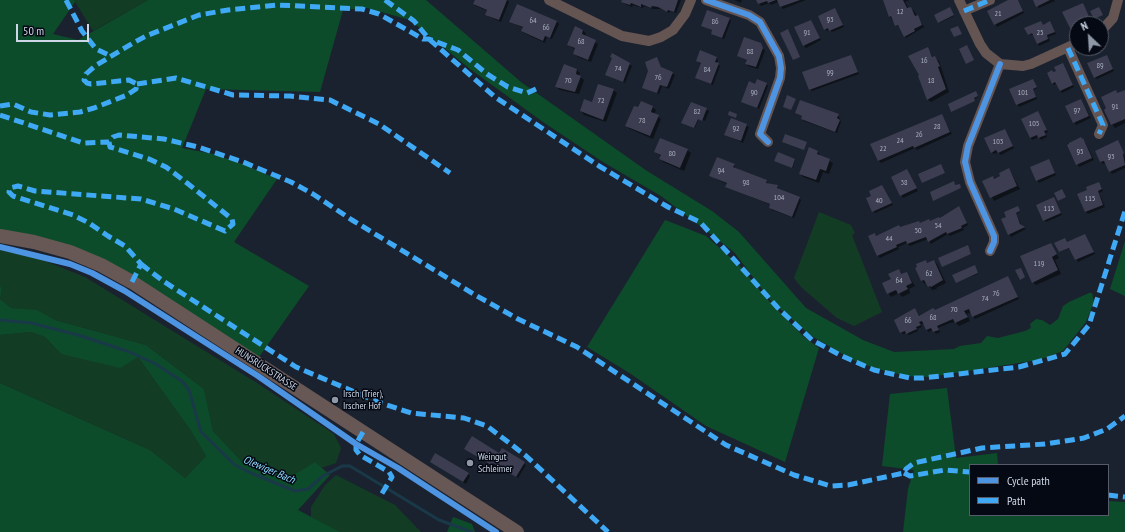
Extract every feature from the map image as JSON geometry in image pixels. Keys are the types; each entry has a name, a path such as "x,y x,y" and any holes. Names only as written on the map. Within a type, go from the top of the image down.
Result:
{"main road":[{"name":"HUNSRÜCKSTRASSE","path":"0,236 34,242 70,252 101,265 132,282 518,532"}],"street":[{"path":"549,0 622,36 649,41 661,37 673,30 685,14 691,0"},
{"path":"706,0 749,15 760,22 779,56 781,68 778,85 760,134 768,142"},
{"path":"959,0 980,44 986,53 1000,64 1023,66 1031,64 1069,46"},
{"path":"964,11 990,0"},
{"path":"1109,22 1113,18 1118,0"},
{"path":"1076,56 1103,125 1099,134"},
{"path":"990,250 994,242 994,236 970,182 965,162 968,146 1000,64"}],"green space":[{"path":"0,0 74,0 75,2 53,34 78,40 148,0 426,0 521,82 647,171 712,211 739,232 806,308 863,340 894,352 954,349 960,346 981,343 987,336 998,338 1025,331 1031,328 1030,324 1036,319 1042,320 1050,325 1058,319 1063,306 1089,293 1092,293 1094,302 1086,322 1063,351 1038,360 930,377 906,376 874,368 853,360 810,335 771,301 734,252 661,196 603,162 543,122 470,69 410,20 367,8 343,10 320,92 206,89 182,148 213,154 245,165 277,179 234,242 309,286 259,357 122,269 0,230"},
{"path":"74,0 148,0 93,31"},
{"path":"819,212 851,225 855,233 852,235 882,312 854,326 837,318 802,288 794,278"},
{"path":"665,220 706,236 739,265 767,299 804,337 819,348 785,462 706,426 631,374 587,347"},
{"path":"1125,241 1125,296 1110,289"},
{"path":"0,250 35,257 85,277 257,383 334,434 341,448 336,463 321,468 315,462 293,475 244,464 213,431 204,389 146,345 55,320 37,311 11,308 0,299 2,288 0,286"},
{"path":"0,286 2,288 0,299"},
{"path":"0,299 11,308 37,310 55,320 146,345 204,389 213,431 244,464 293,475 315,462 330,475 298,510 340,532 0,532 0,383 150,450 185,478 206,456 191,431 138,357 120,368 61,354 45,337 31,332 0,335"},
{"path":"31,332 45,337 61,354 138,357 191,431 206,456 185,478 150,450 0,383 0,335"},
{"path":"947,388 956,458 997,453 998,464 969,464 969,516 1109,516 1109,501 1125,502 1125,532 903,532 908,489 914,470 882,466 890,394"},
{"path":"336,475 395,505 421,532 339,532 311,517 311,507 325,485"},
{"path":"453,517 472,524 475,532 447,532"}],"building":[{"path":"475,0 507,0 499,20 485,15 487,10 473,4"},
{"path":"622,0 678,0 674,12 668,10 667,12 658,7 652,6 651,8 641,4 641,7 631,3 630,5 621,2"},
{"path":"756,0 776,0 758,4"},
{"path":"777,0 800,0 780,7"},
{"path":"883,0 903,0 907,8 911,7 915,16 918,15 922,25 904,37 898,25 895,26 891,16 889,17"},
{"path":"1008,0 1018,0 1023,11 994,25 987,11"},
{"path":"1033,0 1050,0 1036,7"},
{"path":"1083,3 1089,16 1069,16 1069,26 1062,12"},
{"path":"517,4 557,21 550,38 545,36 543,41 521,31 523,27 509,22"},
{"path":"950,7 954,15 938,23 934,15"},
{"path":"1099,7 1103,15 1092,16 1090,11"},
{"path":"835,8 843,25 829,31 828,28 824,30 818,16"},
{"path":"707,10 730,18 722,38 711,34 712,30 701,26"},
{"path":"811,20 820,38 803,46 794,27"},
{"path":"1041,21 1043,25 1050,21 1055,32 1047,35 1048,39 1037,44 1032,33 1028,35 1024,28"},
{"path":"575,26 583,30 582,34 596,40 588,60 573,54 575,48 567,45"},
{"path":"958,26 962,34 954,37 950,29"},
{"path":"788,29 800,57 793,60 780,33"},
{"path":"744,37 761,43 763,48 756,67 745,64 747,60 737,56"},
{"path":"967,45 974,60 966,64 959,49"},
{"path":"928,47 932,57 935,56 940,66 938,67 946,89 927,100 918,76 919,75 908,56"},
{"path":"700,50 717,57 715,62 719,63 711,84 695,78 701,63 696,61"},
{"path":"612,53 630,63 623,82 605,75 612,58 610,57"},
{"path":"851,55 858,72 809,90 802,72"},
{"path":"1107,56 1113,69 1094,78 1087,63"},
{"path":"657,57 661,67 673,72 667,87 660,85 657,93 642,88 648,71 645,62"},
{"path":"1063,63 1073,85 1060,91 1055,82 1052,84 1047,73 1052,70 1053,72 1056,71 1054,67"},
{"path":"564,64 577,69 576,74 581,76 575,92 555,87"},
{"path":"757,79 767,83 757,108 741,102 749,81 755,84"},
{"path":"1033,79 1037,87 1033,89 1036,97 1016,105 1009,89"},
{"path":"598,84 614,89 603,120 580,111 584,99 592,102"},
{"path":"1116,90 1117,93 1125,90 1125,119 1111,125 1104,110 1106,108 1101,97"},
{"path":"976,91 978,96 974,98 975,101 951,112 948,104"},
{"path":"787,95 796,99 791,110 783,107"},
{"path":"1081,99 1089,116 1073,123 1065,106"},
{"path":"800,100 839,114 837,118 840,120 835,132 801,119 802,116 795,113"},
{"path":"641,101 653,106 651,112 659,115 650,136 625,126 634,106 638,107"},
{"path":"691,102 707,108 702,121 698,119 694,128 681,123"},
{"path":"729,111 737,114 736,118 728,115"},
{"path":"1038,111 1047,130 1044,131 1046,135 1038,138 1037,135 1030,138 1021,119"},
{"path":"942,114 950,132 914,148 913,146 878,161 870,144"},
{"path":"731,118 747,124 741,141 724,135"},
{"path":"1005,129 1013,146 998,153 996,150 991,153 984,138"},
{"path":"785,134 807,142 804,150 782,142"},
{"path":"1081,137 1082,139 1083,138 1092,158 1076,165 1067,145"},
{"path":"660,138 688,149 680,168 659,159 661,155 654,152"},
{"path":"1118,140 1124,153 1125,165 1109,172 1104,161 1100,162 1095,151"},
{"path":"809,147 818,151 817,154 830,159 826,171 820,169 816,180 799,174"},
{"path":"778,152 795,159 792,168 774,161"},
{"path":"717,157 735,164 733,167 767,180 766,183 778,185 777,188 800,197 792,217 769,208 770,204 725,187 727,183 709,176"},
{"path":"1049,159 1055,173 1036,181 1030,167"},
{"path":"941,164 945,173 922,183 918,174"},
{"path":"1009,168 1017,186 990,198 982,181 993,176 994,179 1000,176 999,173"},
{"path":"907,169 917,188 900,196 891,177"},
{"path":"954,181 955,185 960,184 961,188 933,201 930,192"},
{"path":"1099,182 1102,189 1098,191 1103,205 1085,212 1077,194 1087,190 1086,187"},
{"path":"882,185 892,203 872,212 866,198 871,196 869,191"},
{"path":"1062,189 1066,197 1058,201 1054,193"},
{"path":"1054,197 1061,213 1043,221 1036,205"},
{"path":"959,206 967,223 961,226 962,228 947,234 946,232 928,242 926,237 907,244 906,241 877,256 868,236 875,233 876,236 899,225 900,227 919,221 920,223 929,219 930,221 939,217 940,218"},
{"path":"1018,206 1020,211 1016,213 1020,224 1025,227 1008,235 1001,219 1006,217 1004,212"},
{"path":"1085,234 1094,252 1075,260 1069,248 1059,252 1054,243 1065,238 1067,242"},
{"path":"1051,243 1057,254 1052,257 1058,270 1032,283 1020,256"},
{"path":"968,245 971,254 942,267 938,258"},
{"path":"926,260 927,263 934,260 943,280 931,287 928,287 924,280 921,281 915,268 917,267 916,264"},
{"path":"975,265 978,273 956,283 952,275"},
{"path":"1021,268 1025,277 1020,280 1015,270"},
{"path":"899,269 901,274 907,272 912,283 906,286 908,289 898,294 896,290 887,294 882,283 891,279 888,274"},
{"path":"1008,276 1018,297 972,317 969,309 964,311 968,317 955,323 953,319 937,326 939,330 933,332 931,328 926,330 922,321 919,322 921,325 916,327 917,329 906,334 905,331 900,333 894,320 915,308 919,316 933,308 935,310"},
{"path":"472,436 499,453 502,448 525,462 516,477 493,463 491,465 464,449"},
{"path":"435,453 469,473 463,482 430,462"}],"waterway":[{"name":"Olewiger Bach","path":"0,320 31,323 78,335 127,351 154,363 182,381 189,390 201,432 235,465 251,473 295,491 308,489 323,476 342,466 350,466 439,520 472,532"}],"marked path":[{"path":"66,0 82,31 96,49 111,56"},
{"path":"385,0 414,21 429,39 495,97 599,166 668,207 700,222 778,308 812,340 842,356 874,370 910,378 923,378 1019,367 1065,354 1089,325 1125,211"},
{"path":"964,11 990,0"},
{"path":"0,106 13,104 31,112 50,115 80,112 94,108 127,95 136,89 137,84 129,80 91,84 84,80 86,74 95,66 133,43 146,36 199,15 228,10 277,5 362,9 379,14 423,39 429,39 458,50 487,74 508,87 527,93 536,89"},
{"path":"1068,48 1103,125 1099,134"},
{"path":"137,84 176,78 233,95 290,96 330,100 379,124 450,173"},
{"path":"0,115 83,143 109,142"},
{"path":"132,282 141,264 125,246 89,223 73,215 13,196 9,192 10,188 18,186 35,191 141,199 174,209 225,231 233,224 232,219 187,183 166,167 149,159 110,147 109,142 113,137 119,135 164,139 198,147 243,162 291,182 313,194 352,220 477,296 518,319 577,347 726,445 794,475 831,486 848,485 904,473 906,469 914,463 982,448 1045,444 1084,438 1107,429 1125,416"},
{"path":"141,264 163,281 296,367 378,402 411,413 464,418 487,426 525,455 608,532"},
{"path":"363,432 356,444 356,450 360,455 389,472 392,477 381,495"},
{"path":"904,473 910,476 945,470 969,472"},
{"path":"1109,495 1125,497"}],"cycle path":[{"path":"706,0 749,15 760,22 779,56 781,68 780,78 760,134 768,142"},
{"path":"990,251 994,242 994,236 970,182 965,162 968,146 1000,64"},
{"path":"0,247 70,264 92,273 125,291 258,376 356,444 398,468 496,532"}],"place":[{"name":"Irsch (Trier), Irscher Hof","path":"335,400"},
{"name":"Weingut Schleimer","path":"470,463"}]}
